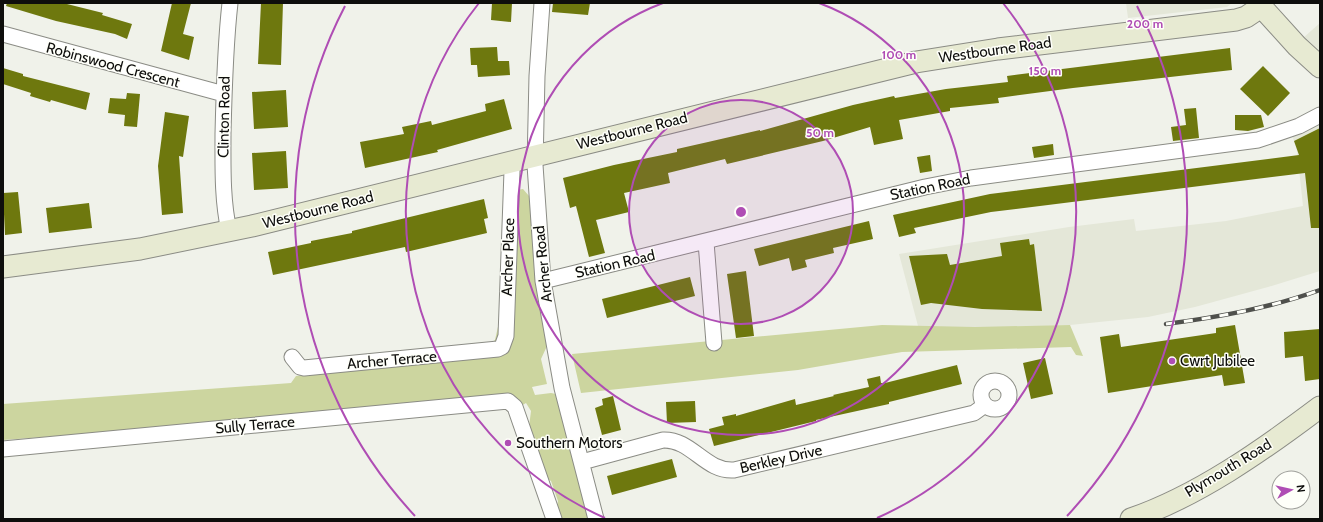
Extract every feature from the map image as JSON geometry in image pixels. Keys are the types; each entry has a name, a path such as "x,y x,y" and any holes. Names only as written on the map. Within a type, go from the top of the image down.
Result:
{"street":[{"name":"Clinton Road","path":"229,231 224,201 224,94 230,3"},
{"name":"Archer Road","path":"542,3 537,76 536,155 543,281 554,350 562,388 596,519"},
{"name":"Westbourne Road","path":"3,267 140,249 229,231 916,62 998,49 1236,20 1246,17 1260,5"},
{"path":"1260,5 1297,46 1320,67"},
{"name":"Robinswood Crescent","path":"3,34 224,94"},
{"name":"Station Road","path":"543,281 925,187 971,178 1258,140 1299,126 1320,115"},
{"name":"Archer Place","path":"498,350 502,347 506,336 512,171 510,162"},
{"path":"706,242 714,343"},
{"name":"Archer Terrace","path":"292,358 300,368 304,368 498,350"},
{"name":"Sully Terrace","path":"3,449 508,401 515,407 554,519"},
{"name":"Berkley Drive","path":"582,462 664,440 672,440 687,447 717,469 725,471 734,470 974,413 985,405"},
{"name":"Plymouth Road","path":"1131,519 1188,493 1248,459 1320,407"}],"shaded area":[{"path":"1126,3 1232,3 1227,7 1128,18"},
{"path":"1320,23 1320,68 1295,45"},
{"path":"1320,114 1320,271 1195,307 1148,317 1070,325 976,329 918,326 899,254 1069,227 1134,219 1136,231 1226,221 1303,206 1297,151 1290,128"}],"green space":[{"path":"523,189 529,196 547,346 541,359 547,384 532,387 535,395 551,393 556,394 591,519 560,519 556,511 558,501 551,481 542,475 529,427 531,411 526,403 521,406 3,440 3,404 291,383 296,376 455,361 463,350 485,347 495,340 502,309 511,191"},
{"path":"882,325 975,327 1070,325 1083,356 1076,355 1071,347 902,352 798,370 581,393 572,354"}],"building":[{"path":"7,3 63,3 103,13 102,15 132,24 127,39 115,34 56,21 6,6"},
{"path":"172,3 191,3 183,34 194,37 189,60 161,51"},
{"path":"261,3 283,3 281,65 258,64"},
{"path":"492,3 512,3 511,22 491,20"},
{"path":"553,3 590,3 588,15 552,12"},
{"path":"497,47 498,61 509,61 510,75 478,77 477,65 471,65 470,48"},
{"path":"1230,48 1232,70 998,98 999,103 950,108 950,111 899,120 903,139 874,145 870,127 823,141 727,164 725,159 668,173 670,183 624,193 629,212 596,220 605,253 589,257 576,206 570,208 563,178 614,165 677,152 677,149 760,131 853,105 894,96 895,98 946,89 1008,82 1007,76"},
{"path":"1263,66 1290,93 1268,116 1240,89"},
{"path":"3,68 23,74 23,76 90,93 86,110 51,100 50,102 30,96 31,93 3,84"},
{"path":"286,90 288,127 254,129 252,92"},
{"path":"127,93 140,94 137,127 124,126 125,115 108,113 110,98 126,99"},
{"path":"504,99 512,129 437,150 438,152 365,168 360,142 404,134 402,127 431,121 432,125 486,111 485,104"},
{"path":"1196,108 1199,138 1173,141 1171,127 1186,125 1184,109"},
{"path":"165,112 189,116 183,157 179,156 183,213 162,215 158,166"},
{"path":"1235,115 1261,115 1264,127 1248,131 1235,130"},
{"path":"1320,128 1320,228 1311,228 1305,173 991,212 914,228 916,233 899,237 893,215 990,194 1299,155 1294,141"},
{"path":"1053,144 1054,155 1034,158 1032,147"},
{"path":"286,151 288,188 254,190 252,153"},
{"path":"930,155 932,171 920,173 917,157"},
{"path":"18,192 22,233 5,235 3,193"},
{"path":"484,199 488,218 484,219 487,233 406,252 405,247 273,275 268,252 311,243 311,241 352,233 352,231"},
{"path":"89,203 92,228 49,233 46,208"},
{"path":"869,221 873,239 833,248 834,253 805,260 807,267 792,271 789,258 759,266 754,249"},
{"path":"1029,239 1030,245 1034,244 1042,311 982,309 931,303 921,305 909,256 947,254 950,265 1002,256 1000,243"},
{"path":"746,271 754,336 736,338 727,274"},
{"path":"690,277 695,296 607,318 602,299"},
{"name":"Cwrt Jubilee","path":"1235,325 1245,383 1224,386 1222,375 1108,393 1100,337 1119,334 1121,347 1216,333 1216,328"},
{"path":"1320,329 1320,379 1305,381 1303,356 1285,358 1284,332"},
{"path":"1045,358 1053,394 1031,399 1023,363"},
{"path":"957,365 962,384 889,402 889,404 816,420 714,446 709,429 724,425 722,417 736,414 736,416 795,399 796,405 869,387 867,379 880,376 881,383 885,383"},
{"path":"613,396 621,430 602,435 595,408 603,405 602,399"},
{"path":"695,401 696,422 667,423 666,402"},
{"path":"672,459 677,477 612,495 607,476"}],"railway":[{"path":"1166,324 1263,307 1320,290"}],"place":[{"name":"Cwrt Jubilee","path":"1172,361"},
{"name":"Southern Motors","path":"508,443"}]}
